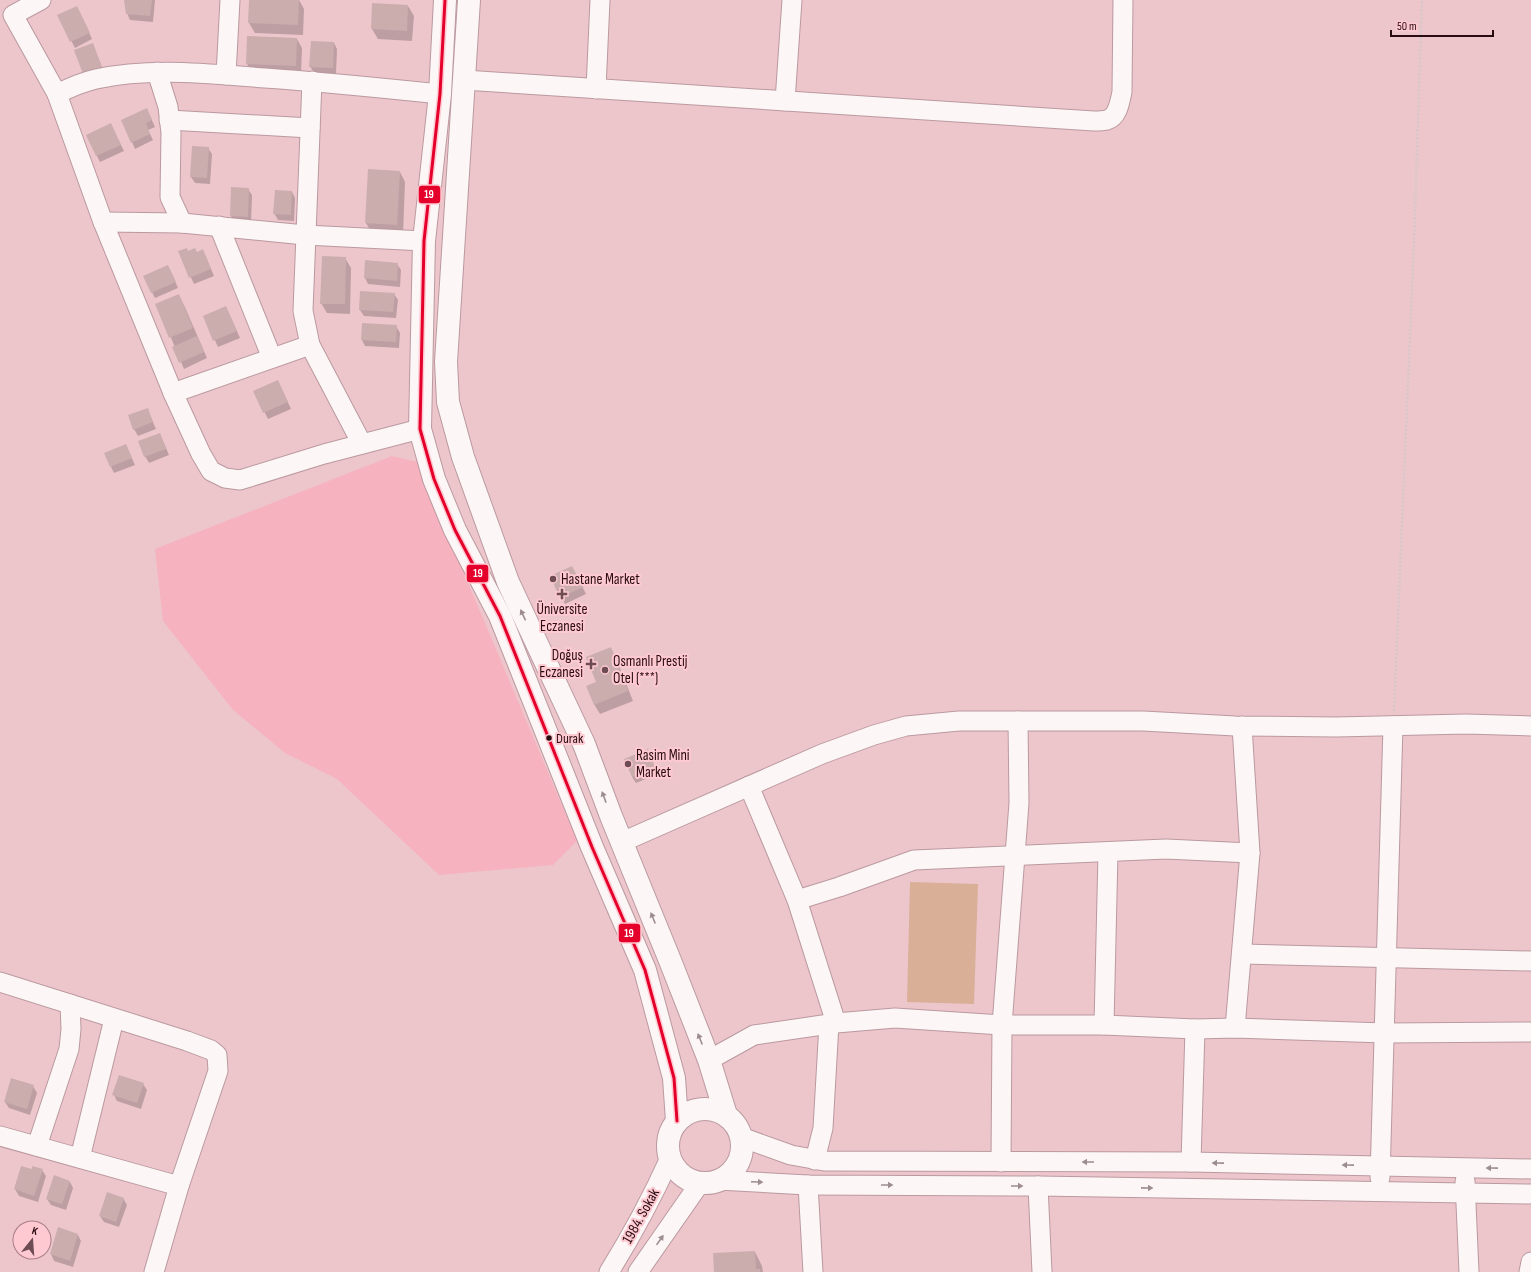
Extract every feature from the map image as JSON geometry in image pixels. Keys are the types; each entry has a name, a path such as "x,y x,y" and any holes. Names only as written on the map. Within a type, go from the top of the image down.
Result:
{"main road":[{"path":"445,0 440,94 424,241 420,428 434,479 455,530 500,616 592,847 645,970 674,1078 677,1121"},
{"path":"469,0 446,362 448,402 463,457 508,582 584,744 709,1060 726,1115 738,1129 741,1137 741,1155 738,1163 732,1171 709,1182 683,1176 677,1170 670,1158 668,1145 669,1136 677,1121 684,1115 701,1109 710,1109 726,1115"},
{"path":"421,382 447,382"}],"street":[{"path":"41,0 9,7 57,94 103,222 173,393 201,454 211,471 225,478 240,480 324,454 420,428"},
{"path":"226,75 230,0"},
{"path":"596,89 600,0"},
{"path":"785,101 792,0"},
{"path":"464,80 1094,121 1108,120 1113,117 1118,107 1122,92 1123,0"},
{"path":"57,94 95,79 157,72 226,75 440,94"},
{"path":"157,72 168,107 171,133 170,197 182,223"},
{"path":"312,82 305,236 304,311 310,345 362,444"},
{"path":"169,120 310,128"},
{"path":"103,222 182,223 305,236 424,241"},
{"path":"219,226 272,358"},
{"path":"173,393 310,345"},
{"path":"622,842 822,754 874,735 906,726 959,721 1143,721 1242,726 1336,727 1466,724 1531,726"},
{"path":"1001,1162 1002,1025 1019,803 1018,722"},
{"path":"1235,1028 1250,853 1242,726"},
{"path":"1380,1192 1393,726"},
{"path":"749,786 797,900 833,1023 823,1128 815,1160"},
{"path":"797,900 839,887 914,860 1108,853 1166,849 1250,853"},
{"path":"1104,1025 1108,853"},
{"path":"1242,954 1531,961"},
{"path":"0,982 187,1041 211,1050 216,1055 218,1071 179,1186 154,1272"},
{"path":"37,1146 69,1049 71,1029 70,1004"},
{"path":"709,1060 754,1035 833,1023 895,1018 1002,1025 1104,1025 1195,1029 1235,1028 1385,1033 1531,1032"},
{"path":"80,1158 114,1019"},
{"path":"1191,1162 1195,1029"},
{"path":"0,1136 179,1186"},
{"path":"741,1137 790,1155 824,1162 1191,1162 1531,1169"},
{"name":"1984. Sokak","path":"609,1272 624,1248 657,1187 670,1158"},
{"path":"1465,1168 1469,1272"},
{"path":"638,1272 709,1182 808,1185 1038,1186 1531,1194"},
{"path":"808,1185 813,1272"},
{"path":"1038,1186 1042,1272"},
{"path":"1529,1272 1531,1262"}],"path":[{"path":"1393,726 1414,251 1422,0"}],"shaded area":[{"path":"392,456 417,462 577,841 553,865 439,875 337,779 285,753 233,710 163,621 155,549"},
{"path":"910,882 978,884 974,1004 907,1002"}],"building":[{"path":"124,0 152,0 150,16 126,14"},
{"path":"249,0 299,0 298,25 248,23"},
{"path":"372,3 408,5 407,31 371,29"},
{"path":"77,6 90,33 70,42 57,15"},
{"path":"247,36 297,38 296,66 246,64"},
{"path":"311,41 334,42 333,68 309,67"},
{"path":"93,43 102,67 83,74 74,50"},
{"path":"147,108 152,120 146,123 150,134 131,143 121,120"},
{"path":"111,123 121,145 96,156 86,135"},
{"path":"192,146 209,147 207,178 190,177"},
{"path":"368,169 400,171 397,225 365,223"},
{"path":"231,187 249,188 248,217 230,216"},
{"path":"275,190 292,191 291,215 273,214"},
{"path":"187,248 188,251 195,248 197,252 203,249 211,269 189,278 178,251"},
{"path":"322,256 346,257 345,304 320,304"},
{"path":"365,260 398,263 397,281 364,278"},
{"path":"168,265 176,282 151,293 143,276"},
{"path":"360,291 395,293 393,312 359,310"},
{"path":"179,294 193,328 169,338 155,304"},
{"path":"226,306 237,331 213,341 203,316"},
{"path":"362,323 397,325 396,342 361,340"},
{"path":"197,336 204,352 179,363 172,347"},
{"path":"278,380 288,402 263,413 253,391"},
{"path":"148,408 153,422 133,430 128,415"},
{"path":"160,433 166,449 144,457 138,441"},
{"path":"126,444 132,458 110,467 104,453"},
{"path":"572,566 583,587 560,598 550,576"},
{"name":"Osmanlı Prestij Otel (***)","path":"611,647 628,691 594,705 586,686 596,682 586,657"},
{"path":"648,749 655,768 632,777 624,759"},
{"path":"119,1075 144,1083 137,1103 112,1095"},
{"path":"11,1078 34,1085 27,1109 4,1102"},
{"path":"21,1166 32,1169 32,1166 43,1169 34,1196 14,1189"},
{"path":"54,1175 70,1181 62,1204 46,1199"},
{"path":"107,1192 124,1198 116,1222 99,1216"},
{"path":"58,1227 78,1234 70,1261 52,1255 52,1247"},
{"path":"755,1251 756,1269 760,1269 760,1272 714,1272 713,1253"}],"transit line":[{"name":"19","path":"445,0 440,94 424,241 420,429 434,479 455,530 500,616 592,847 645,970 674,1078 677,1121"}],"place":[{"name":"Hastane Market","path":"553,579"},
{"name":"Üniversite Eczanesi","path":"562,594"},
{"name":"Doğuş Eczanesi","path":"591,664"},
{"name":"Osmanlı Prestij Otel (***)","path":"605,670"},
{"name":"Durak","path":"549,738"},
{"name":"Rasim Mini Market","path":"628,764"}]}
